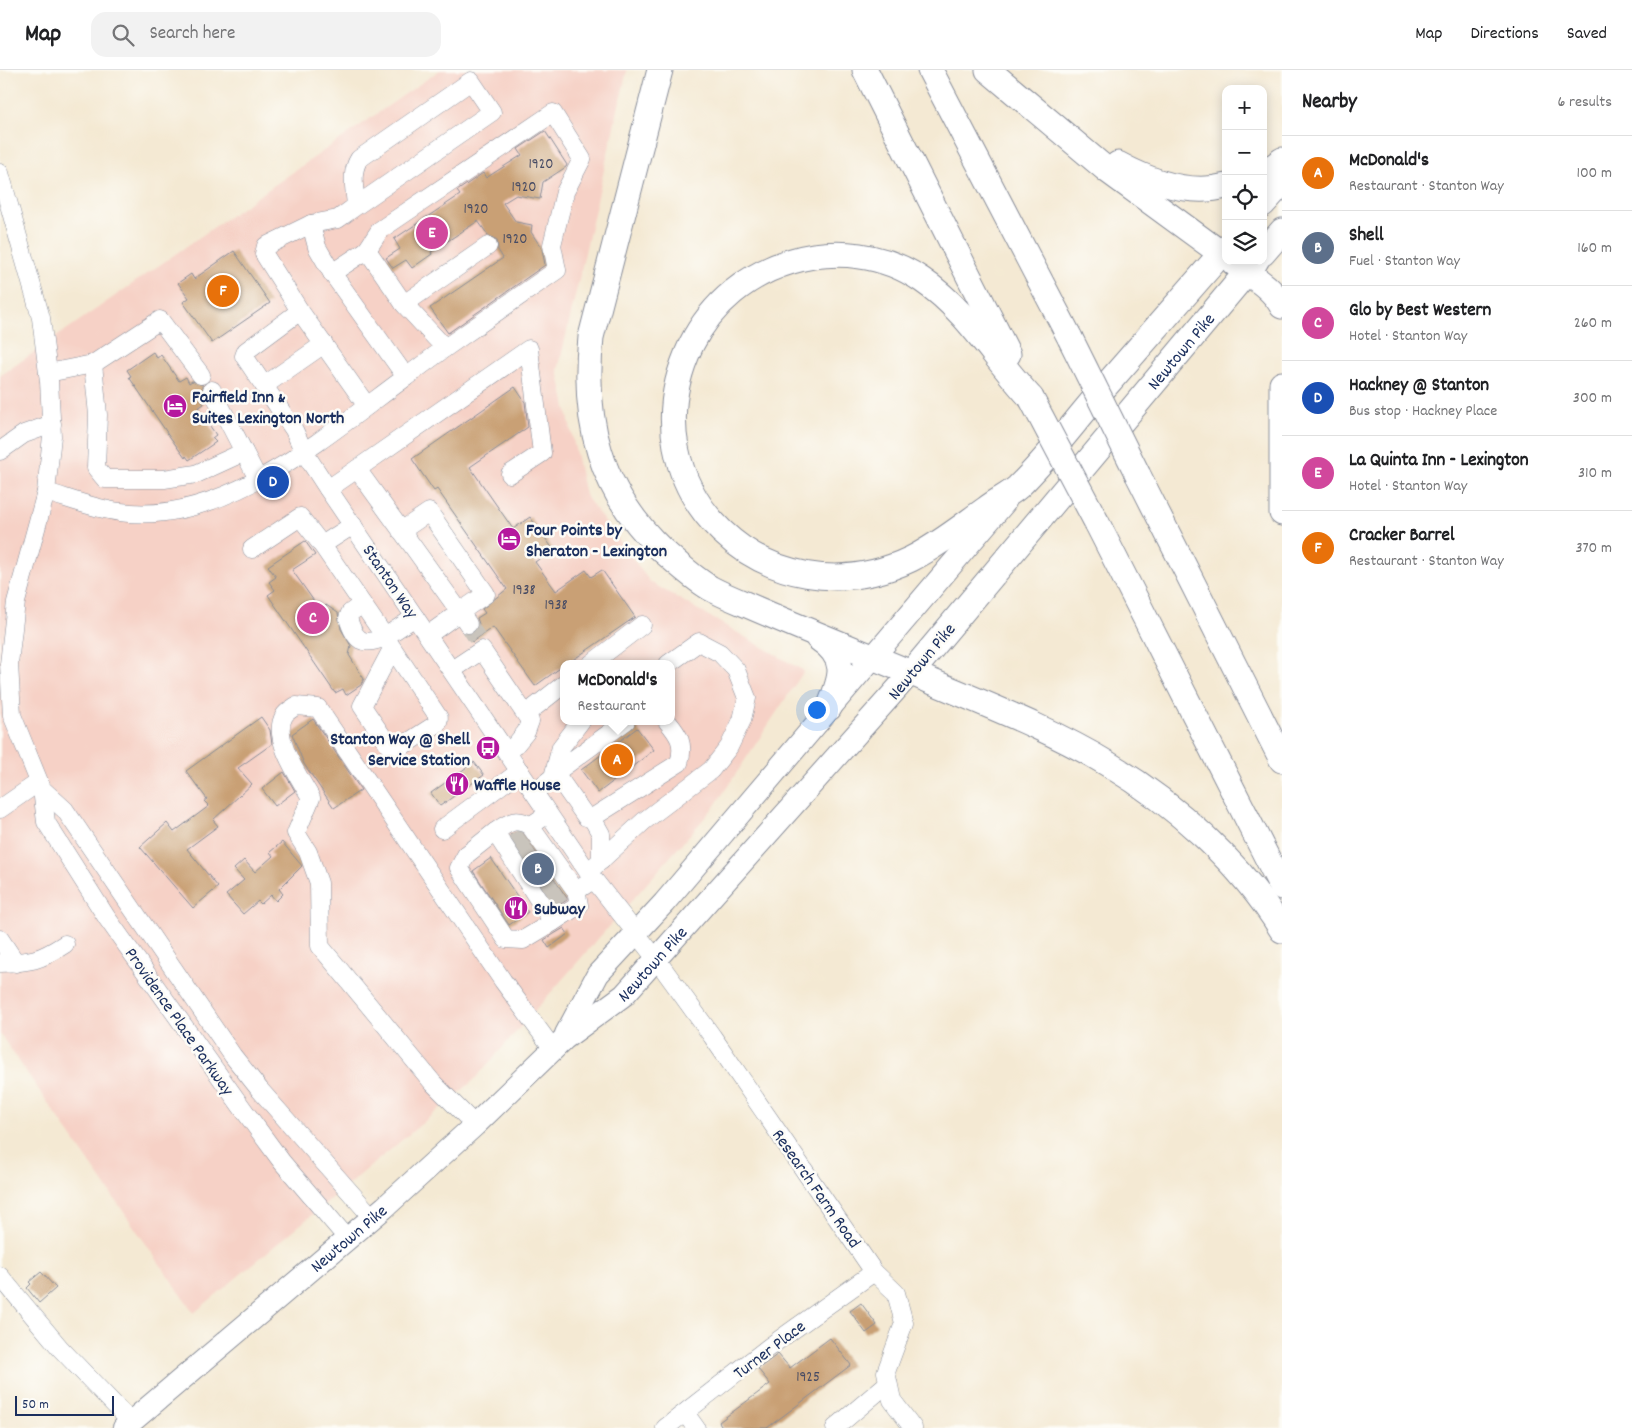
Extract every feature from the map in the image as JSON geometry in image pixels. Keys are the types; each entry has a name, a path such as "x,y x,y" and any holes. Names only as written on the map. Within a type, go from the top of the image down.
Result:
{"highway":[{"path":"660,70 591,337 588,371 591,416 602,458 619,498 639,527 676,562 709,587 807,631 1000,710 1068,742 1108,764 1152,794 1213,846 1236,870 1282,930"},
{"path":"865,70 1282,887"},
{"path":"930,70 1070,338 1282,760"},
{"path":"988,70 1107,170 1222,251"},
{"path":"1067,136 1136,174 1157,183 1198,189 1222,186"},
{"path":"1267,171 1282,160"},
{"path":"1267,199 1282,182"},
{"path":"1267,248 1282,231"},
{"path":"1017,488 944,540 914,558 884,570 852,577 820,578 790,572 767,563 745,550 706,515 678,455 674,432 676,391 683,363 695,337 708,316 727,296 750,279 770,268 822,255 845,254 869,258 921,279 971,323 1031,398"},
{"name":"Newtown Pike","path":"1017,488 1228,265"},
{"name":"Newtown Pike","path":"911,673 1229,265"},
{"path":"1241,265 1277,296 1282,306"},
{"path":"1282,384 1282,513"},
{"path":"807,631 828,645 838,660 840,678 829,708"}],"main road":[{"name":"Newtown Pike","path":"558,1044 598,974 664,903 872,656 1017,488"},
{"name":"Newtown Pike","path":"128,1425 372,1217 475,1125 558,1044 624,995 911,673"}],"street":[{"path":"356,206 354,178 355,166 359,159 471,81 492,112 338,219 312,224 266,246 264,254 300,311 367,406"},
{"path":"46,492 119,512 149,514 203,504 258,479 304,452 445,348 557,270 552,246 565,192 582,159 553,113 380,230 367,250 332,273"},
{"name":"Providence Place Parkway","path":"0,173 41,318 52,424 46,492 16,602 4,673 12,715 41,786 46,822 107,918 282,1162 347,1238"},
{"path":"312,224 317,247 332,273 406,377"},
{"path":"404,304 488,246"},
{"path":"367,250 404,304 445,348"},
{"name":"Stanton Way","path":"300,311 246,351 244,356 294,430 304,452 328,489 548,814 594,871 635,935 657,960"},
{"path":"48,373 93,364 160,320 201,374"},
{"path":"265,385 324,344"},
{"path":"328,489 529,349 542,453 510,474"},
{"path":"93,364 98,415 96,468 105,479 164,479 196,474 244,452"},
{"path":"212,390 258,479"},
{"path":"0,451 24,434 52,424"},
{"path":"357,469 472,631 530,720 526,732 508,754"},
{"path":"401,531 429,512 486,594 472,631 452,670"},
{"path":"252,549 300,517 322,545 389,643 439,720 393,752 362,710 363,702 389,643 415,617"},
{"path":"322,545 353,525"},
{"path":"362,604 350,612 348,618 355,637 363,642 389,643"},
{"path":"596,660 642,625"},
{"path":"428,635 472,631"},
{"path":"550,883 594,871 644,820 711,770 730,747 742,720 747,698 736,670 720,653 699,642 674,660"},
{"path":"526,714 560,687"},
{"path":"475,1125 433,1083 320,946 319,883 308,852 296,833 311,798 286,752 280,734 284,715 296,706 318,708 503,982 558,1044"},
{"path":"534,792 553,777 560,747 578,725"},
{"path":"554,773 620,725"},
{"path":"554,773 586,817 592,818 679,763 682,754 682,743 679,734 671,725"},
{"path":"442,829 520,771"},
{"name":"Providence Place Parkway","path":"41,786 65,810 233,1056 260,1090 372,1217"},
{"path":"0,809 41,786"},
{"path":"524,845 548,814"},
{"path":"592,818 601,834 594,871"},
{"path":"495,832 524,845 550,883 579,905 553,922 523,940 506,939 459,868 466,855 495,832 512,821 523,820 524,845 550,883 553,922"},
{"path":"0,938 8,963 43,958 65,944"},
{"name":"Research Farm Road","path":"657,960 874,1272 896,1293 904,1323 886,1372 892,1400 913,1428"},
{"name":"Turner Place","path":"665,1428 768,1348 874,1272"},
{"path":"0,1276 128,1425"},
{"path":"835,1428 888,1383"},
{"path":"685,1413 696,1428"}],"shaded area":[{"path":"440,70 627,70 558,370 585,495 650,582 804,671 714,807 473,1081 194,1313 0,1034 0,376"}],"building":[{"path":"545,131 567,165 566,167 543,182 540,199 516,195 503,203 516,222 532,225 531,232 542,249 545,265 448,333 430,308 503,258 498,250 497,240 488,235 478,221 431,252 432,254 412,268 406,260 393,268 386,258 400,249 394,239 460,195 457,191 483,173 486,178 522,155 518,149"},
{"path":"234,251 270,303 212,343 183,302 189,298 178,283 191,274 194,279"},
{"name":"Fairfield Inn & Suites Lexington North","path":"153,352 157,358 161,355 179,381 186,377 189,383 192,381 203,385 203,396 200,398 204,404 198,408 216,435 212,438 216,442 189,460 186,456 185,458 129,377 131,376 127,370"},
{"name":"Four Points by Sheraton - Lexington","path":"515,387 525,402 528,427 470,467 513,529 530,517 553,549 535,562 556,591 586,570 591,577 602,570 635,617 573,660 560,660 560,668 535,686 493,627 472,642 465,634 474,633 479,624 477,618 485,613 482,609 507,589 437,489 434,491 412,459"},
{"path":"305,541 315,555 292,570 323,614 326,605 338,613 341,629 351,646 349,655 364,679 361,685 346,695 343,689 335,693 268,595 275,590 269,582 276,577 268,566"},
{"path":"261,717 270,730 272,744 238,768 252,784 213,820 218,826 187,849 218,887 193,908 140,847 167,823 174,832 209,806 204,801 207,799 186,771"},
{"path":"313,719 361,790 334,808 304,764 292,734"},
{"path":"637,728 654,750 598,793 581,770"},
{"name":"Waffle House","path":"474,762 484,775 440,806 431,793"},
{"path":"284,772 295,791 275,806 262,789"},
{"path":"517,832 523,834 567,898 567,900 556,907 510,835"},
{"path":"282,842 302,866 279,889 283,894 276,901 271,895 261,904 258,901 243,914 226,895 244,880 234,869 244,860 255,872 273,856 270,852"},
{"path":"491,858 528,912 509,925 473,871"},
{"path":"564,928 568,934 549,948 544,940"},
{"path":"41,1272 56,1288 39,1303 27,1288 31,1284 29,1282"},
{"path":"861,1303 877,1325 866,1333 850,1311"},
{"path":"830,1338 851,1365 767,1428 723,1428 719,1422 770,1384 758,1369 778,1354 790,1368"}],"tunnel":[{"path":"468,624 477,638"},
{"path":"512,845 525,836"},
{"path":"521,858 534,850"},
{"path":"532,874 544,865"},
{"path":"541,887 554,879"},
{"path":"550,900 562,892"}],"place":[{"name":"La Quinta Inn - Lexington","path":"432,233"},
{"name":"Cracker Barrel","path":"223,291"},
{"name":"Fairfield Inn & Suites Lexington North","path":"175,406"},
{"name":"Hackney @ Stanton","path":"273,482"},
{"name":"Four Points by Sheraton - Lexington","path":"509,539"},
{"name":"Glo by Best Western","path":"313,618"},
{"name":"Stanton Way @ Shell Service Station","path":"488,748"},
{"name":"McDonald's","path":"617,760"},
{"name":"Waffle House","path":"457,784"},
{"name":"Shell","path":"538,869"},
{"name":"Subway","path":"516,908"}]}
